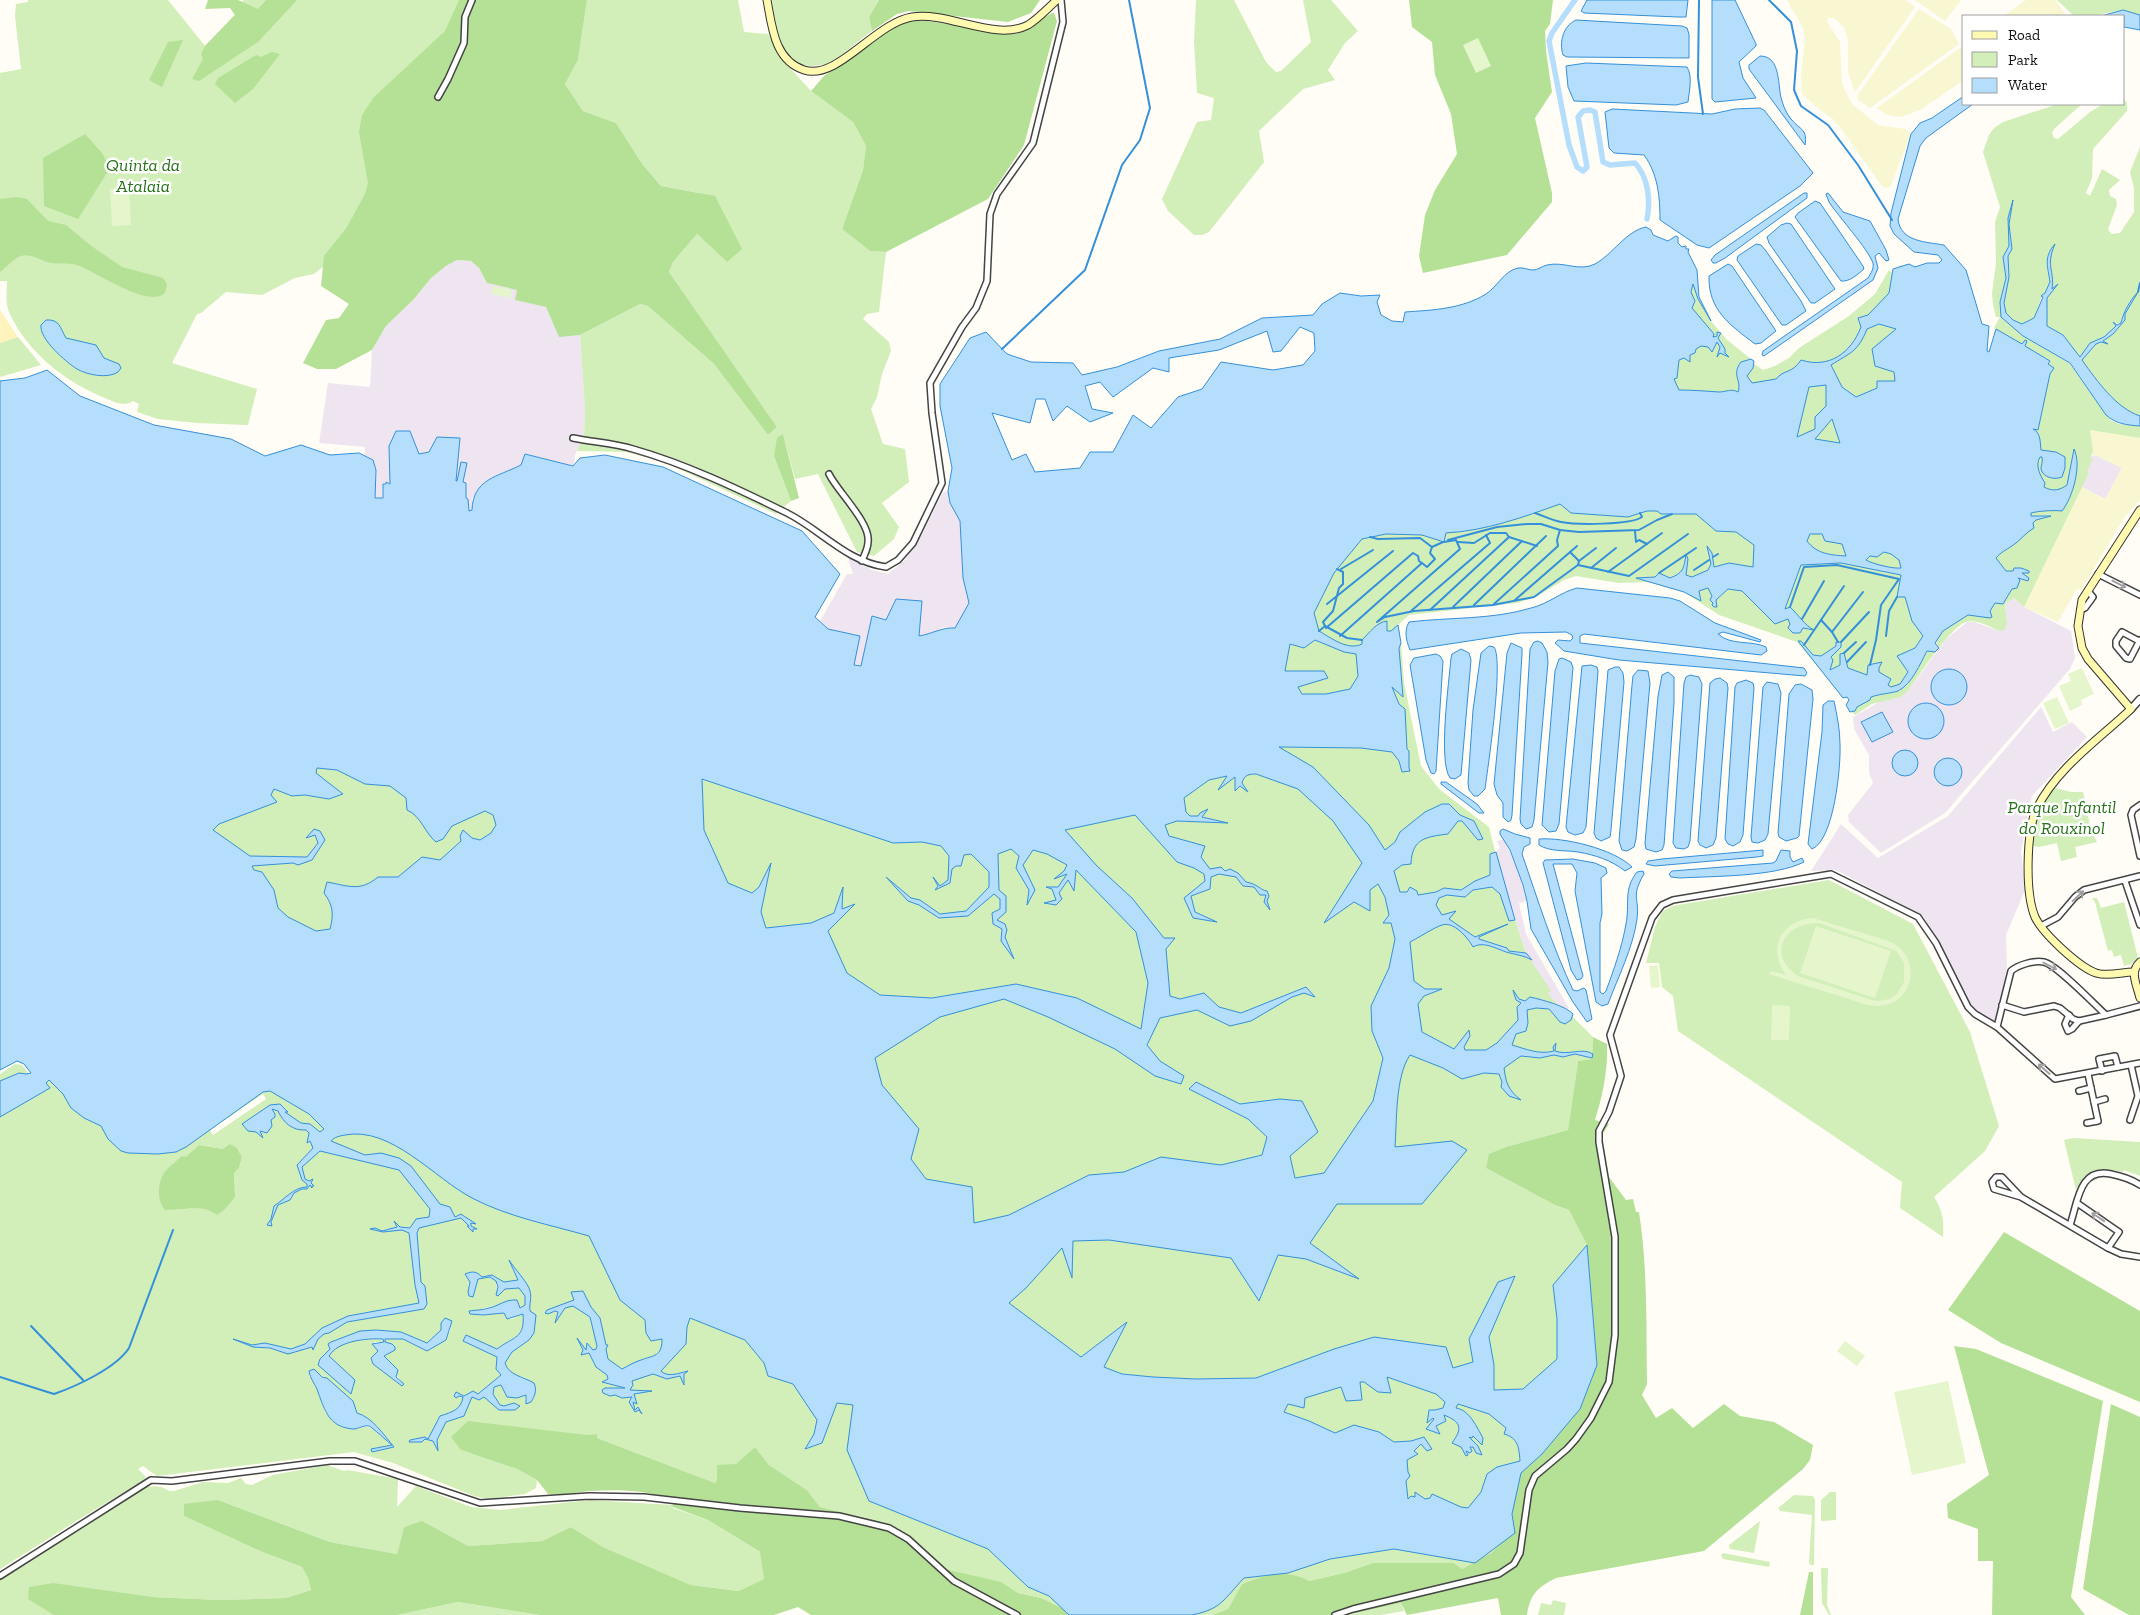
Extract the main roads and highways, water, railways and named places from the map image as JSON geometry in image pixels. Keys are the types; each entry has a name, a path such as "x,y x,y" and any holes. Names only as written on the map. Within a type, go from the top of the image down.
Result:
{"main road":[{"path":"767,0 778,48 790,62 803,70 814,72 824,71 835,65 882,30 912,17 929,16 988,28 1018,29 1030,24 1057,0"},
{"path":"2134,972 2102,974 2087,968 2041,926 2034,915 2028,864 2029,839 2036,810 2049,789 2064,771 2130,709 2088,658 2078,636 2080,610 2088,591 2140,510"},
{"path":"2134,972 2140,962"},
{"path":"2134,972 2138,982 2140,998"}],"water":[{"path":"1587,0 1688,0 1686,17 1678,17 1584,13 1581,11"},
{"path":"1712,0 1735,0 1756,44 1739,62 1743,78 1756,98 1715,102 1712,99"},
{"path":"2123,10 2140,15 2140,30 2125,27 2125,15 2105,15"},
{"path":"1576,20 1682,26 1687,28 1689,34 1689,58 1567,57 1563,55 1562,50 1563,35 1568,26"},
{"path":"1760,56 1767,57 1772,61 1777,73 1784,106 1791,119 1804,133 1805,145 1749,69 1749,65"},
{"path":"1586,63 1687,67 1690,79 1688,102 1676,105 1574,101 1568,87 1566,66"},
{"path":"1962,97 1962,105 1972,105 1926,138 1920,146 1898,219 1900,227 1909,237 1915,240 1944,245 1966,270 1982,324 1989,326 1987,351 1989,352 1996,329 2022,344 2025,340 2027,341 2025,346 2050,361 2048,364 2054,368 2050,374 2038,430 2033,429 2039,435 2041,450 2056,452 2065,457 2065,468 2062,477 2053,478 2047,476 2042,472 2042,457 2040,457 2038,467 2045,483 2044,487 2056,490 2067,485 2074,449 2076,456 2077,472 2073,489 2062,511 2031,513 2031,516 2051,516 2036,520 2033,523 2034,528 1996,558 2006,571 2021,568 2029,571 2029,573 2022,573 2029,578 2028,581 2018,578 2020,580 2017,588 2012,589 2003,604 1995,603 1990,611 1992,617 1968,615 1943,631 1935,643 1939,648 1935,652 1927,651 1915,673 1903,688 1896,692 1871,697 1870,700 1857,707 1855,711 1850,712 1846,705 1849,700 1847,697 1843,698 1798,641 1801,641 1813,655 1821,656 1836,646 1836,642 1841,642 1841,647 1831,657 1833,660 1830,670 1840,665 1840,654 1844,653 1848,668 1867,675 1868,665 1882,662 1879,672 1891,679 1888,685 1891,687 1900,684 1908,672 1897,656 1915,648 1923,636 1912,621 1905,597 1897,597 1901,575 1841,563 1801,565 1785,609 1790,607 1804,623 1814,630 1803,628 1800,633 1793,633 1788,628 1790,624 1788,619 1775,624 1742,591 1728,589 1716,600 1717,607 1714,607 1710,600 1712,596 1708,588 1699,591 1701,601 1684,592 1636,578 1655,577 1659,573 1670,578 1682,570 1686,554 1688,559 1686,575 1692,577 1708,570 1711,564 1707,546 1712,553 1714,567 1729,563 1753,567 1754,545 1736,532 1716,531 1696,514 1661,514 1657,511 1647,511 1628,517 1571,513 1560,504 1490,526 1446,533 1444,542 1422,535 1386,534 1362,539 1334,573 1314,613 1319,631 1340,643 1351,646 1362,644 1362,640 1380,623 1387,621 1387,631 1391,631 1398,625 1401,643 1399,648 1403,697 1392,687 1399,704 1405,709 1410,771 1402,772 1399,761 1392,752 1361,748 1279,747 1313,767 1369,825 1385,850 1395,842 1400,832 1425,812 1442,804 1449,804 1460,815 1474,821 1483,839 1478,840 1462,821 1458,821 1448,834 1433,836 1417,844 1412,855 1411,864 1402,865 1394,871 1400,892 1407,892 1410,887 1417,891 1418,895 1436,892 1444,888 1461,890 1475,881 1490,875 1490,854 1496,852 1515,920 1509,921 1500,894 1492,887 1473,890 1465,897 1447,895 1439,898 1436,905 1442,915 1456,911 1449,919 1475,937 1508,924 1479,937 1479,939 1507,948 1509,951 1526,953 1532,960 1487,945 1473,947 1460,931 1447,924 1435,928 1410,942 1414,981 1425,989 1442,989 1424,996 1418,1004 1422,1032 1454,1049 1469,1030 1470,1036 1464,1047 1465,1050 1486,1050 1497,1043 1518,1020 1517,1007 1521,1003 1516,1000 1513,990 1519,999 1525,1001 1530,997 1541,1000 1560,1006 1573,1014 1571,1020 1565,1024 1560,1022 1549,1009 1536,1008 1527,1010 1528,1023 1526,1031 1516,1034 1512,1045 1533,1051 1548,1052 1554,1051 1553,1047 1556,1043 1555,1051 1565,1053 1584,1051 1593,1054 1592,1058 1575,1054 1563,1057 1554,1055 1540,1058 1521,1056 1504,1068 1508,1086 1521,1100 1509,1096 1501,1087 1502,1082 1499,1074 1484,1073 1462,1079 1443,1068 1410,1055 1405,1064 1399,1087 1395,1147 1452,1141 1467,1150 1422,1204 1337,1204 1310,1243 1359,1279 1306,1259 1278,1255 1259,1301 1231,1258 1109,1240 1073,1241 1072,1278 1062,1248 1026,1288 1009,1303 1081,1357 1127,1322 1104,1367 1122,1374 1196,1379 1256,1378 1334,1349 1374,1337 1446,1347 1453,1368 1473,1362 1469,1339 1498,1282 1515,1276 1489,1337 1494,1365 1494,1390 1523,1389 1557,1359 1557,1319 1553,1285 1587,1245 1597,1365 1580,1409 1542,1454 1521,1473 1512,1514 1515,1533 1475,1563 1394,1549 1330,1559 1288,1573 1244,1578 1222,1602 1202,1613 1192,1615 1069,1615 1049,1596 1028,1587 988,1549 869,1501 847,1450 853,1405 837,1403 822,1443 805,1449 814,1434 817,1420 793,1384 768,1376 764,1363 745,1340 690,1318 687,1327 686,1344 661,1371 670,1375 688,1371 684,1374 684,1385 680,1376 667,1379 653,1374 632,1381 633,1385 630,1390 652,1391 634,1394 637,1404 633,1402 635,1410 638,1407 642,1414 639,1410 635,1412 629,1402 632,1397 622,1398 603,1393 602,1390 605,1388 625,1388 602,1382 608,1379 607,1375 596,1367 589,1353 581,1355 583,1350 577,1338 586,1350 587,1343 593,1350 597,1346 590,1317 573,1306 565,1308 555,1323 558,1312 555,1311 548,1314 545,1313 547,1310 574,1300 571,1292 583,1291 591,1307 600,1318 606,1345 608,1345 606,1349 608,1359 622,1369 659,1352 662,1339 651,1341 646,1333 645,1320 620,1300 589,1236 530,1220 486,1205 458,1189 412,1156 379,1138 362,1134 345,1135 331,1141 365,1155 381,1153 399,1158 411,1166 440,1204 450,1207 455,1217 461,1214 472,1221 476,1224 471,1223 471,1226 477,1229 473,1229 473,1232 461,1218 419,1228 417,1233 421,1282 425,1286 427,1304 424,1309 347,1322 324,1334 318,1339 313,1350 312,1347 288,1354 270,1348 253,1347 233,1339 252,1345 265,1343 291,1349 305,1344 322,1328 348,1316 419,1303 409,1233 402,1230 383,1232 370,1229 375,1228 382,1231 397,1227 394,1221 400,1227 410,1228 416,1219 429,1217 430,1209 399,1170 320,1151 302,1167 305,1179 309,1181 313,1179 311,1183 314,1186 312,1188 310,1185 307,1189 294,1193 290,1200 278,1205 271,1222 272,1226 267,1225 271,1219 274,1206 294,1191 307,1187 307,1184 302,1180 297,1165 313,1148 310,1141 307,1143 309,1133 306,1130 292,1127 283,1119 278,1111 272,1109 275,1117 271,1120 272,1126 267,1133 260,1131 263,1138 256,1132 248,1131 242,1124 270,1105 280,1104 288,1112 285,1112 301,1123 310,1124 320,1132 324,1129 309,1114 270,1091 263,1092 186,1147 176,1152 158,1154 121,1151 108,1139 101,1126 84,1118 71,1108 63,1094 49,1080 46,1083 50,1088 0,1117 0,1081 19,1073 31,1073 24,1064 17,1061 0,1070 0,381 25,378 47,370 80,396 154,425 231,439 265,456 301,445 330,455 359,453 373,460 376,470 375,498 383,498 383,484 386,484 386,482 390,484 389,446 396,431 410,431 419,454 429,452 437,437 460,438 456,481 461,462 467,463 463,482 466,483 466,498 468,499 469,511 472,510 473,500 482,485 495,476 521,465 525,454 573,466 580,458 605,455 663,467 802,531 840,574 815,617 828,629 860,636 854,665 861,666 872,616 886,620 896,599 922,601 919,636 955,628 969,603 963,578 960,521 950,503 948,491 952,468 940,406 940,384 970,338 986,332 1007,354 1031,362 1073,363 1082,375 1117,367 1159,351 1220,339 1262,318 1313,315 1322,304 1340,293 1361,296 1380,295 1377,302 1381,315 1392,321 1403,322 1405,312 1447,308 1477,299 1490,291 1505,275 1518,268 1533,270 1553,264 1583,267 1595,264 1632,233 1646,227 1651,230 1653,235 1668,241 1676,236 1678,237 1678,243 1682,247 1686,246 1686,249 1689,249 1688,252 1697,270 1699,297 1711,321 1698,299 1693,284 1691,292 1695,301 1692,308 1714,334 1713,337 1717,336 1717,332 1721,333 1718,338 1729,357 1720,353 1717,357 1720,347 1717,342 1712,352 1708,347 1701,346 1696,349 1695,353 1690,355 1690,362 1684,358 1679,360 1677,378 1674,379 1679,390 1719,392 1733,390 1738,392 1737,370 1741,362 1751,359 1754,361 1753,368 1747,376 1752,383 1776,379 1791,370 1801,360 1821,362 1838,357 1857,336 1861,327 1858,318 1868,315 1889,293 1893,269 1909,264 1915,267 1927,263 1939,263 1942,260 1938,255 1914,252 1894,234 1890,226 1891,213 1911,134 1920,123 1932,118","holes":["1879,324 1896,329 1872,349 1875,366 1894,372 1895,381 1877,381 1877,388 1856,397 1842,387 1831,365 1853,351 1864,337 1867,329","1300,327 1314,333 1315,351 1303,365 1273,370 1221,362 1202,389 1178,397 1151,428 1133,415 1113,452 1090,452 1080,468 1035,472 1026,454 1012,460 992,413 1030,423 1036,399 1045,399 1053,421 1067,406 1090,422 1113,413 1092,409 1085,386 1100,382 1113,397 1153,368 1169,372 1169,358 1219,350 1267,331 1273,352 1281,351","1826,385 1826,406 1815,417 1815,429 1797,437 1809,387","1832,419 1840,443 1815,439","1810,534 1822,534 1825,541 1842,544 1846,556 1829,554 1815,549 1807,541","1884,552 1891,554 1899,560 1901,568 1883,566 1866,560 1870,556 1877,557","1315,640 1344,652 1356,654 1358,676 1350,689 1326,694 1302,694 1298,687 1328,678 1324,671 1285,671 1290,644 1304,648","317,768 337,770 365,784 390,786 406,798 407,810 420,821 436,842 443,839 452,826 485,811 493,815 496,825 491,833 480,840 472,838 463,830 460,836 461,841 440,860 422,857 398,877 378,877 366,885 354,887 327,882 324,893 331,906 330,929 316,931 288,917 278,908 274,890 262,872 254,870 252,866 293,863 298,865 312,860 325,840 320,831 314,829 306,838 315,835 318,843 307,857 250,856 213,830 219,824 277,802 271,795 274,789 292,796 305,795 329,799 343,794 316,773","1256,774 1298,789 1333,821 1362,863 1324,923 1354,902 1370,911 1370,890 1378,884 1385,897 1389,915 1383,923 1391,923 1395,939 1389,968 1371,1006 1372,1031 1383,1058 1373,1101 1324,1173 1295,1178 1290,1156 1318,1132 1302,1101 1280,1099 1240,1104 1196,1082 1189,1089 1248,1119 1267,1137 1262,1155 1221,1165 1161,1157 1124,1172 1089,1175 1009,1215 974,1223 972,1187 926,1179 911,1159 919,1129 882,1085 875,1058 940,1017 1004,999 1048,1017 1115,1049 1155,1076 1181,1084 1184,1076 1160,1061 1147,1045 1160,1018 1197,1010 1230,1026 1251,1021 1292,997 1304,993 1315,997 1306,987 1241,1013 1219,1007 1204,993 1180,999 1170,996 1166,949 1175,938 1164,938 1132,898 1097,866 1065,830 1135,815 1177,862 1204,874 1205,881 1184,898 1193,918 1217,922 1195,912 1191,896 1210,889 1211,877 1219,874 1236,877 1243,886 1254,887 1260,895 1266,895 1264,902 1270,910 1267,901 1269,896 1267,891 1246,882 1238,873 1230,869 1225,871 1221,867 1210,869 1201,857 1205,846 1169,836 1165,825 1177,821 1228,823 1202,817 1208,809 1198,816 1190,816 1186,812 1184,798 1209,780 1227,776 1218,790 1235,777 1235,791 1240,786 1248,792 1242,783 1244,778","702,779 893,843 922,842 941,846 949,856 948,880 940,886 933,877 938,886 935,890 950,883 952,869 956,866 961,866 964,855 971,854 989,872 989,887 966,911 940,914 920,900 911,898 886,877 908,901 919,905 939,918 968,916 994,894 1000,899 1000,909 992,913 993,924 1002,929 1001,941 1014,959 1005,937 1007,930 1005,924 997,920 1006,912 1006,896 999,890 998,854 1011,849 1019,856 1016,868 1029,890 1027,905 1035,890 1023,865 1033,850 1047,854 1067,865 1064,871 1054,879 1067,874 1058,887 1046,887 1052,889 1056,900 1044,903 1056,905 1062,899 1059,893 1068,880 1074,891 1076,870 1136,932 1148,983 1141,1029 1077,998 1016,984 932,998 880,995 847,973 828,931 855,904 842,909 843,887 834,913 811,923 766,928 761,912 771,863 759,887 752,893 728,883 704,830","1387,1377 1436,1394 1445,1402 1443,1408 1429,1410 1427,1423 1434,1419 1426,1429 1440,1434 1436,1426 1446,1421 1444,1415 1454,1420 1459,1429 1452,1443 1461,1447 1466,1456 1468,1455 1466,1451 1470,1453 1472,1451 1470,1447 1473,1447 1476,1453 1482,1455 1478,1446 1469,1437 1472,1438 1473,1436 1482,1445 1483,1438 1469,1416 1461,1409 1456,1408 1458,1404 1489,1414 1506,1428 1504,1434 1512,1438 1517,1444 1520,1461 1497,1467 1487,1474 1481,1492 1468,1508 1461,1507 1432,1494 1430,1498 1425,1499 1415,1492 1415,1497 1411,1496 1408,1499 1406,1481 1410,1476 1407,1460 1418,1454 1414,1451 1421,1444 1427,1451 1432,1449 1424,1437 1411,1441 1394,1442 1379,1432 1354,1425 1335,1433 1284,1412 1288,1404 1304,1408 1305,1398 1341,1387 1346,1401 1362,1400 1360,1382 1364,1382 1378,1392 1391,1393"]},
{"path":"1760,108 1764,110 1813,173 1800,186 1709,248 1697,245 1660,220 1657,186 1649,162 1644,155 1614,153 1609,148 1605,112 1612,109 1712,114 1735,109"},
{"path":"1804,193 1807,193 1807,198 1725,258 1713,263 1711,260 1715,255"},
{"path":"1828,193 1843,212 1870,221 1886,250 1889,260 1886,261 1879,253 1875,256 1878,268 1873,280 1764,356 1762,355 1763,351 1868,278 1872,271 1873,263 1870,257 1829,202 1826,194"},
{"path":"2013,200 2009,224 2012,249 2008,256 2009,277 2004,303 2006,313 2013,320 2022,324 2034,318 2043,297 2041,296 2045,293 2050,282 2048,258 2055,244 2050,263 2052,289 2058,284 2047,298 2047,326 2063,335 2080,357 2090,343 2104,337 2116,326 2113,322 2117,325 2121,323 2127,307 2138,292 2125,314 2125,320 2113,334 2103,341 2108,344 2101,342 2096,344 2082,360 2115,400 2123,407 2140,416 2140,426 2122,423 2106,415 2070,363 2023,336 2001,317 2000,302 2006,278 2003,257 2009,246 2008,218"},
{"path":"1815,201 1820,203 1863,266 1864,269 1851,279 1841,281 1795,217"},
{"path":"1791,224 1835,289 1815,303 1811,303 1769,243 1767,237 1781,225"},
{"path":"1756,244 1761,245 1766,251 1806,311 1786,325 1782,325 1737,260 1738,256"},
{"path":"1728,264 1732,266 1776,331 1761,343 1755,344 1729,323 1722,316 1712,298 1709,276"},
{"path":"46,320 57,323 66,338 96,345 104,358 119,364 121,368 114,374 103,376 86,373 77,369 60,356 44,337 41,325"},
{"path":"1577,588 1670,598 1680,601 1715,623 1761,640 1760,642 1723,632 1718,634 1723,638 1735,642 1760,645 1766,647 1767,651 1761,655 1584,634 1580,636 1580,643 1804,668 1807,673 1805,676 1619,660 1564,651 1555,643 1558,640 1570,641 1573,638 1572,635 1566,632 1521,633 1410,650 1406,632 1409,622 1501,615 1516,612 1537,606"},
{"path":"1534,642 1542,643 1547,652 1548,662 1534,820 1532,827 1526,829 1521,824 1520,819 1530,649"},
{"path":"1511,643 1522,648 1522,654 1512,815 1511,820 1508,822 1503,817 1503,803 1497,795 1494,784 1507,653"},
{"path":"1489,646 1494,647 1497,656 1494,715 1485,789 1478,796 1474,796 1469,790 1468,783 1473,710 1481,653"},
{"path":"1461,649 1469,653 1471,660 1461,775 1455,779 1450,778 1447,769 1445,721 1451,658 1452,654"},
{"path":"1436,654 1443,661 1436,771 1434,774 1431,773 1426,760 1410,665 1414,658"},
{"path":"1562,658 1571,662 1573,668 1559,824 1556,831 1549,832 1542,825 1555,671 1559,659"},
{"path":"1591,665 1597,667 1598,671 1586,827 1583,833 1575,835 1568,832 1566,827 1582,666"},
{"path":"1619,667 1623,673 1624,682 1610,837 1601,841 1596,838 1594,833 1608,670"},
{"path":"1949,669 1961,675 1967,687 1961,699 1949,705 1937,699 1931,687 1937,675"},
{"path":"1638,670 1648,671 1650,683 1636,839 1634,847 1627,851 1622,850 1619,841 1633,676"},
{"path":"1668,672 1674,677 1674,703 1664,845 1662,850 1656,852 1646,849 1645,843 1658,696 1662,675"},
{"path":"1690,675 1699,677 1702,684 1690,841 1688,847 1684,849 1676,848 1673,843 1684,683 1686,677"},
{"path":"1720,678 1727,683 1728,688 1716,838 1713,845 1706,848 1700,845 1698,841 1710,683"},
{"path":"1746,680 1753,683 1754,688 1743,835 1740,842 1733,846 1728,844 1725,839 1735,687 1737,683"},
{"path":"1767,682 1778,684 1781,693 1768,834 1765,840 1758,843 1752,842 1751,837 1763,687"},
{"path":"1801,684 1812,690 1813,699 1799,836 1786,841 1779,837 1778,833 1789,694 1795,685"},
{"path":"1828,701 1834,701 1838,722 1840,744 1839,769 1831,818 1820,843 1812,849 1808,844 1822,732 1823,705"},
{"path":"1926,703 1938,709 1944,721 1938,733 1926,739 1914,733 1908,721 1914,709"},
{"path":"1882,712 1893,732 1872,742 1861,722"},
{"path":"1905,750 1914,754 1918,763 1914,772 1905,776 1896,772 1892,763 1896,754"},
{"path":"1948,758 1958,762 1962,772 1958,782 1948,786 1938,782 1934,772 1938,762"},
{"path":"1441,782 1446,782 1477,804 1484,813 1479,813 1441,784"},
{"path":"1503,829 1530,838 1530,844 1524,847 1522,854 1552,940 1573,990 1577,991 1584,988 1586,990 1592,1019 1587,1022 1573,1002 1531,929 1523,885 1510,850 1500,834 1500,831"},
{"path":"1539,839 1575,842 1613,855 1632,867 1625,871 1597,856 1548,849 1539,845"},
{"path":"1763,850 1763,856 1757,857 1655,866 1646,864 1648,861 1662,859"},
{"path":"1781,850 1790,851 1790,857 1793,862 1802,858 1804,862 1777,871 1744,875 1680,878 1671,877 1669,874 1672,871 1773,863 1776,861"},
{"path":"1573,859 1595,863 1606,868 1607,873 1601,878 1600,992 1603,994 1606,991 1615,966 1622,941 1626,924 1630,885 1637,872 1643,871 1644,874 1636,893 1638,912 1632,941 1608,1004 1602,1006 1596,1002 1575,891 1577,873 1572,864 1553,864 1583,976 1577,980 1571,970 1543,863 1545,860"},
{"path":"509,1260 529,1288 531,1296 530,1311 536,1315 534,1333 529,1340 512,1352 505,1363 513,1373 534,1383 535,1391 531,1402 526,1404 526,1395 517,1398 507,1397 501,1385 494,1387 493,1394 500,1405 504,1406 514,1403 520,1406 515,1410 499,1410 484,1397 479,1400 472,1397 464,1416 446,1422 437,1440 438,1451 433,1441 425,1439 422,1442 409,1442 410,1440 425,1437 428,1439 440,1416 458,1408 463,1397 459,1396 456,1398 454,1396 456,1392 464,1396 473,1391 478,1394 501,1375 496,1369 497,1357 463,1341 466,1335 497,1349 520,1333 523,1314 507,1319 504,1313 483,1315 470,1314 469,1311 487,1309 513,1300 517,1300 520,1308 525,1305 525,1296 519,1288 505,1289 498,1296 496,1295 498,1287 496,1281 490,1277 478,1279 473,1297 469,1296 470,1282 465,1274 474,1272 482,1277 492,1275 504,1282 518,1280"},
{"path":"445,1318 452,1321 446,1340 427,1351 403,1339 385,1339 385,1342 395,1347 395,1350 384,1356 398,1370 396,1377 404,1384 402,1386 373,1364 371,1358 378,1351 372,1344 384,1342 383,1339 361,1340 346,1344 333,1351 329,1356 355,1380 351,1394 318,1365 320,1359 330,1349 328,1344 360,1331 401,1332 427,1343 441,1330 441,1323"},
{"path":"314,1369 353,1401 357,1413 373,1422 394,1447 372,1452 371,1449 392,1445 369,1426 353,1429 345,1428 333,1421 326,1412 311,1377 309,1371"}],"waterway":[{"path":"1002,349 1085,270 1122,165 1140,140 1150,108 1129,0"},
{"path":"1575,0 1552,33 1549,41 1569,145 1577,167 1583,171 1587,167 1578,117 1583,111 1590,110 1595,112 1603,162 1610,165 1635,163 1643,175 1646,182 1649,204 1647,219"},
{"path":"1699,0 1698,77 1703,114"},
{"path":"1769,0 1791,22 1797,51 1794,90 1801,106 1828,125 1858,165 1892,220"},
{"path":"2138,292 2140,283"},
{"path":"1535,513 1561,522 1590,524 1627,522 1642,517 1640,513"},
{"path":"1448,540 1497,527 1527,524 1541,524 1560,530 1579,532 1639,530 1672,514"},
{"path":"1494,604 1558,546 1557,540 1560,530"},
{"path":"1635,531 1636,542 1639,540 1647,544"},
{"path":"1458,542 1474,543 1490,533 1506,533 1509,537 1537,546"},
{"path":"1608,572 1662,533"},
{"path":"1444,542 1456,540 1460,549 1377,622 1385,617 1414,611 1493,605 1534,597 1578,565 1629,576 1688,534"},
{"path":"1411,611 1490,543 1486,535"},
{"path":"1474,605 1546,536"},
{"path":"1370,537 1378,539 1420,538 1432,547"},
{"path":"1430,610 1509,537"},
{"path":"1453,607 1522,541"},
{"path":"1340,636 1422,563 1427,567 1435,559 1430,553 1432,547 1443,542"},
{"path":"1515,600 1577,546"},
{"path":"1578,565 1579,561 1596,548"},
{"path":"1591,568 1616,548"},
{"path":"1659,573 1696,548"},
{"path":"1341,569 1373,550"},
{"path":"1327,604 1393,551"},
{"path":"1570,552 1579,561"},
{"path":"1326,628 1413,553 1418,556 1419,561 1422,563"},
{"path":"1713,557 1718,554"},
{"path":"1694,570 1709,560"},
{"path":"1790,607 1804,567 1837,565 1899,579 1881,605 1870,665"},
{"path":"1325,626 1323,622 1333,611 1339,588 1343,584 1343,572 1337,569"},
{"path":"1802,619 1824,581"},
{"path":"1804,645 1844,586"},
{"path":"1832,632 1863,592"},
{"path":"1886,636 1889,611 1897,597"},
{"path":"1841,642 1869,612"},
{"path":"1821,620 1838,642"},
{"path":"1319,631 1325,626 1347,638 1362,640"},
{"path":"1844,653 1856,642"},
{"path":"1847,662 1866,642"},
{"path":"0,1377 54,1394 84,1381 115,1362 129,1348 173,1230"},
{"path":"31,1326 83,1380"}],"park label":[{"name":"Quinta da Atalaia","path":"143,175"},
{"name":"Parque Infantil do Rouxinol","path":"2062,818"}]}
